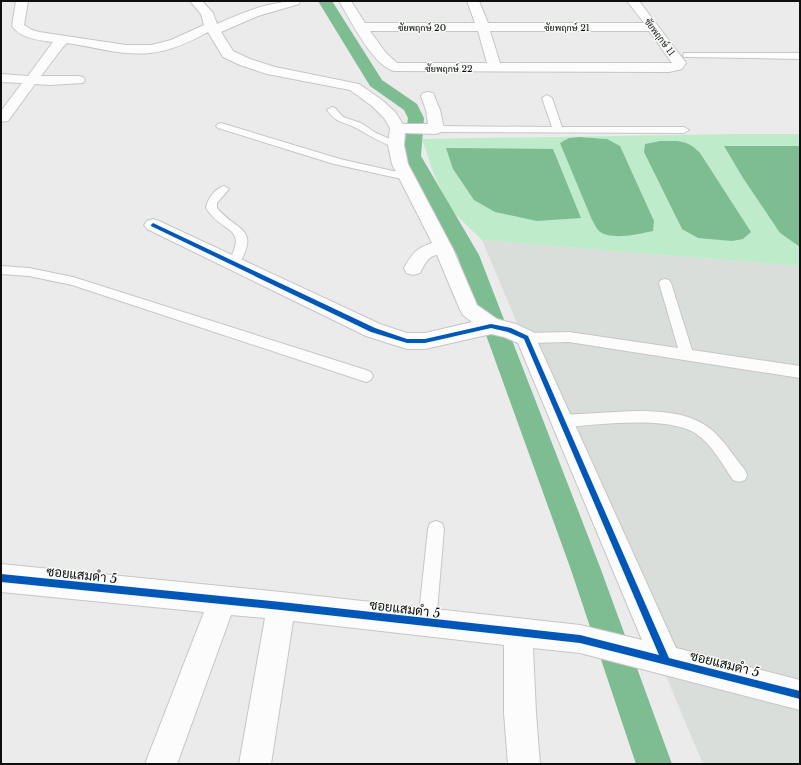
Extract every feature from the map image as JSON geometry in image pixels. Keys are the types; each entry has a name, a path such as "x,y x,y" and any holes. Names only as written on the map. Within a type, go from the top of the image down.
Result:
{"street":[{"path":"22,1 18,26 30,34 123,48 145,49 161,48 177,43 250,13 273,6 296,2"},
{"path":"196,1 207,13 212,28 228,54 245,62 285,74 354,87 377,103 390,115 398,128 396,146 400,164 406,177 444,249 470,310 491,326"},
{"path":"345,1 361,27"},
{"path":"472,1 483,27 495,68"},
{"name":"ชัยพฤกษ์ 11","path":"633,1 679,63 675,68 669,68"},
{"name":"ชัยพฤกษ์ 20","path":"361,27 483,27"},
{"name":"ชัยพฤกษ์ 22","path":"361,27 387,62 394,66 404,68 669,68"},
{"name":"ชัยพฤกษ์ 21","path":"483,27 652,27"},
{"path":"3,118 58,44 65,39"},
{"path":"1,78 31,80 78,80"},
{"path":"398,128 436,129 433,110 428,96"},
{"path":"153,225 373,330 406,341 425,340 491,326 509,330 526,338 665,661"},
{"path":"413,268 422,254 427,250 444,249"},
{"name":"ซอยแสมดำ 5","path":"1,578 282,606 580,639 800,695"},
{"path":"161,764 222,601"},
{"path":"255,764 282,606"},
{"path":"518,633 520,713 524,764"}],"lane":[{"path":"687,55 800,56"},
{"path":"547,98 558,130"},
{"path":"332,110 340,119 358,125 396,146"},
{"path":"221,126 338,162 406,177"},
{"path":"436,129 684,130"},
{"path":"224,189 212,202 211,208 215,215 232,226 241,236 243,243 241,252 234,263"},
{"path":"1,270 29,272 73,281 366,376"},
{"path":"665,283 687,355"},
{"path":"526,338 569,337 800,372"},
{"path":"562,421 663,417 682,422 699,428 711,438 739,475"},
{"path":"427,623 436,529"}],"shaded area":[{"path":"800,134 800,146 725,147 743,178 780,233 800,247 800,266 482,240 450,209 433,172 422,139","holes":["579,137 607,139 636,235 611,236 599,231 592,220 561,143 569,138"]},
{"path":"579,137 607,139 620,146 654,221 653,231 633,235 611,236 598,230 592,220 560,143 569,138"},
{"path":"660,141 677,141 686,143 691,145 700,153 751,232 743,239 732,241 698,238 682,229 644,152 645,144"},
{"path":"724,146 800,146 800,247 780,233 743,178"},
{"path":"446,148 553,149 581,218 537,221 495,212 474,200 453,169"},
{"path":"482,240 800,266 800,764 703,764"}],"waterway":[{"path":"325,1 376,83 411,107 416,118 412,156 468,255 585,567 654,764"}],"cycle path":[{"path":"153,225 373,330 407,341 425,341 491,326 509,330 526,338 666,661"},
{"path":"1,578 281,606 580,639 800,695"}]}
